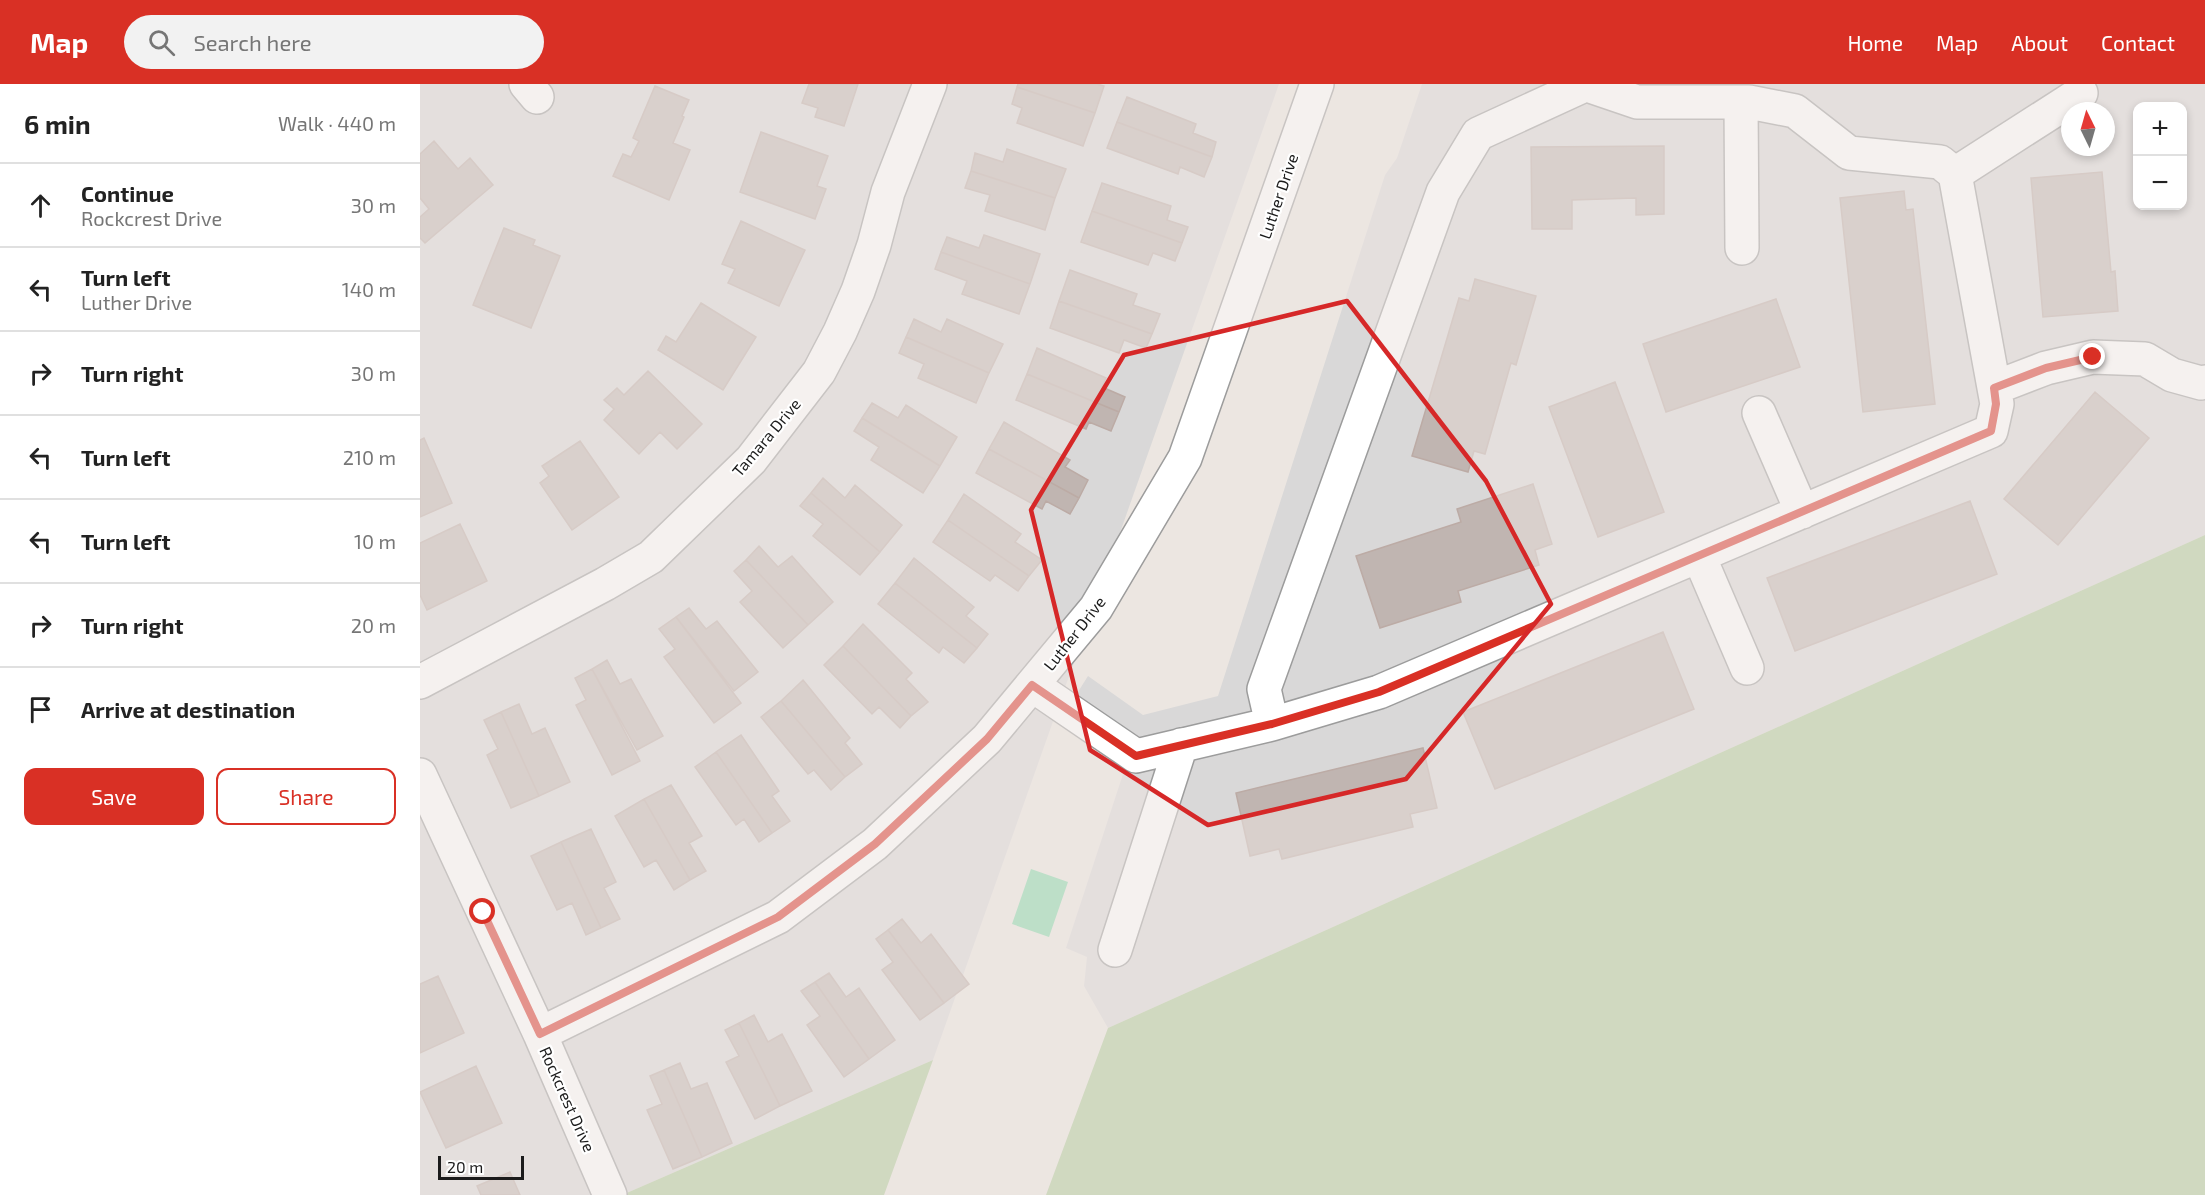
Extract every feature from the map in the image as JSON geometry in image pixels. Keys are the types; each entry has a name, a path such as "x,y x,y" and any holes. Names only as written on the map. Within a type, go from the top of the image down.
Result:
{"street":[{"name":"Tamara Drive","path":"420,682 605,584 651,556 751,460 819,372 840,332 858,291 874,245 888,192 930,84"},
{"name":"Luther Drive","path":"540,1034 778,917 875,844 987,739 1096,608 1185,458 1317,84"},
{"path":"1032,685 1136,756 1272,724 1379,692 1991,431 1996,404 1994,388 1955,174 1940,162 1849,153 1794,111 1741,102 1637,102 1587,84 1478,134 1443,192 1264,689 1272,724"},
{"path":"1955,174 2081,93"},
{"path":"1741,102 1742,248"},
{"path":"1994,388 2046,368 2093,357 2145,359 2172,375 2201,383 2205,382"},
{"path":"1760,413 1802,512"},
{"path":"1699,556 1747,668"},
{"path":"1115,951 1181,745"},
{"name":"Rockcrest Drive","path":"420,775 540,1034 610,1195"}],"highlighted area":[{"path":"1347,301 1486,481 1551,604 1406,779 1208,825 1090,750 1031,510 1124,355"}],"shaded area":[{"path":"420,84 1279,84 933,1060 622,1195 420,1195"},
{"path":"1422,84 2205,84 2205,535 1108,1028 1084,986 1087,957 1066,948 1124,771 1059,722 1088,676 1143,715 1218,696 1385,175 1397,158"}],"green space":[{"path":"2205,535 2205,1195 1046,1195 1108,1028"},
{"path":"1031,869 1068,882 1049,937 1012,924"},
{"path":"933,1060 884,1195 622,1195"}],"building":[{"path":"809,84 858,84 844,126 815,117 818,108 802,103"},
{"path":"1018,84 1097,84 1104,86 1095,113 1017,87"},
{"path":"655,86 689,100 673,143 690,150 669,200 613,176 623,154 631,157 639,141 633,138"},
{"path":"1017,87 1095,113 1083,146 1017,123 1022,108 1012,104"},
{"path":"1127,97 1196,124 1193,133 1216,142 1212,157 1117,122"},
{"path":"1117,122 1212,157 1204,177 1180,167 1178,174 1107,148"},
{"path":"761,132 828,156 817,186 826,189 815,219 740,192"},
{"path":"434,141 458,169 470,158 493,185 425,243 420,238 420,217 429,209 420,198 420,154"},
{"path":"1664,146 1664,214 1636,215 1636,198 1572,200 1572,229 1532,229 1531,147"},
{"path":"1007,149 1066,169 1055,198 971,171 975,153 1003,162"},
{"path":"971,171 1055,198 1045,230 985,211 990,195 965,188"},
{"path":"2102,172 2111,272 2115,271 2118,311 2043,317 2031,178"},
{"path":"1102,183 1171,206 1167,220 1188,227 1182,243 1092,211"},
{"path":"1904,191 1906,210 1913,209 1935,404 1863,412 1840,198"},
{"path":"1092,211 1182,243 1175,261 1153,253 1148,265 1081,242"},
{"path":"741,221 805,250 779,306 728,283 735,269 722,264"},
{"path":"504,228 535,240 533,245 560,256 531,328 473,305"},
{"path":"984,235 1040,254 1030,284 941,252 947,237 979,248"},
{"path":"941,252 1030,284 1019,314 962,294 967,281 935,269"},
{"path":"1070,270 1137,294 1133,305 1160,314 1152,334 1059,301"},
{"path":"1475,279 1536,296 1516,365 1511,363 1485,454 1474,451 1468,472 1412,456 1459,298 1469,301"},
{"path":"1776,299 1800,367 1666,412 1643,344"},
{"path":"1059,301 1152,334 1146,348 1124,340 1119,353 1050,328"},
{"path":"701,303 756,337 723,390 658,350 666,336 676,342"},
{"path":"914,319 941,332 947,319 1003,344 989,373 906,337"},
{"path":"906,337 989,373 976,403 918,378 924,364 899,353"},
{"path":"1037,348 1106,378 1102,387 1125,397 1119,412 1027,374"},
{"path":"648,371 702,424 677,449 660,432 639,454 604,420 614,409 604,400 617,388 624,395"},
{"path":"1027,374 1119,412 1111,431 1089,422 1086,429 1016,400"},
{"path":"1615,382 1664,512 1598,537 1549,407"},
{"path":"2095,392 2149,438 2058,545 2004,499"},
{"path":"872,403 898,418 906,405 957,437 940,466 862,418"},
{"path":"862,418 940,466 923,493 871,460 879,447 854,431"},
{"path":"1004,422 1070,460 1065,467 1088,480 1079,498 989,449"},
{"path":"424,438 452,503 420,517 420,440"},
{"path":"580,441 619,497 572,530 540,483 549,476 542,466"},
{"path":"989,449 1079,498 1070,514 1046,501 1042,509 976,473"},
{"path":"823,478 845,498 855,485 902,525 880,552 811,493"},
{"path":"1533,484 1552,544 1535,550 1539,565 1458,591 1461,602 1380,628 1356,556 1461,522 1457,509"},
{"path":"811,493 880,552 860,575 813,536 823,524 800,506"},
{"path":"964,494 1021,534 1015,542 1042,560 1029,576 948,520"},
{"path":"1970,501 1997,574 1795,651 1767,578"},
{"path":"948,520 1029,576 1018,591 995,575 990,581 933,542"},
{"path":"460,524 487,581 427,610 420,595 420,543"},
{"path":"759,546 778,567 792,556 833,602 808,625 746,560"},
{"path":"914,558 974,607 966,616 988,634 977,648 895,583"},
{"path":"746,560 808,625 783,648 740,602 752,591 734,571"},
{"path":"895,583 977,648 964,663 943,647 939,653 878,604"},
{"path":"689,608 706,629 717,621 758,672 734,691 676,617"},
{"path":"676,617 741,703 714,723 664,657 675,649 659,629"},
{"path":"863,624 912,673 906,679 928,702 911,716 843,646"},
{"path":"1663,632 1694,709 1495,789 1463,712"},
{"path":"843,646 911,716 900,728 879,707 872,714 824,665"},
{"path":"607,660 620,684 631,679 663,736 637,750 592,669"},
{"path":"592,669 640,761 612,775 576,705 586,700 575,678"},
{"path":"803,680 850,738 845,743 862,764 845,777 781,701"},
{"path":"781,701 845,777 831,790 814,770 808,774 761,717"},
{"path":"519,704 532,734 545,728 570,782 539,796 501,712"},
{"path":"501,712 539,796 511,808 487,755 498,749 484,720"},
{"path":"741,735 779,791 772,796 790,821 772,833 716,752"},
{"path":"1423,748 1437,808 1410,814 1413,827 1282,859 1279,849 1250,856 1236,793"},
{"path":"716,752 772,833 759,842 744,819 736,825 695,767"},
{"path":"671,785 702,836 689,843 706,871 690,880 644,799"},
{"path":"644,799 690,880 674,890 656,860 644,867 615,816"},
{"path":"591,829 616,882 604,888 620,919 601,928 561,842"},
{"path":"561,842 601,928 586,935 572,903 557,910 531,856"},
{"path":"902,919 921,943 931,934 969,984 944,1003 888,930"},
{"path":"888,930 944,1003 920,1020 882,970 893,962 876,939"},
{"path":"829,973 846,997 859,988 895,1040 869,1059 815,982"},
{"path":"438,976 464,1033 420,1053 420,984"},
{"path":"815,982 869,1059 844,1077 807,1025 820,1016 801,991"},
{"path":"754,1015 768,1042 782,1034 812,1091 780,1106 739,1023"},
{"path":"739,1023 780,1106 755,1119 726,1062 739,1056 725,1030"},
{"path":"680,1063 691,1089 707,1083 732,1143 702,1157 664,1070"},
{"path":"476,1066 502,1123 446,1148 420,1092"},
{"path":"664,1070 702,1157 673,1169 647,1110 662,1104 650,1076"},
{"path":"510,1172 520,1195 481,1195 477,1186"}],"route":[{"path":"483,912 540,1034 778,917 875,844 987,739 1032,685 1136,756 1272,724 1379,692 1991,431 1996,404 1994,388 2046,368 2093,357"}]}
